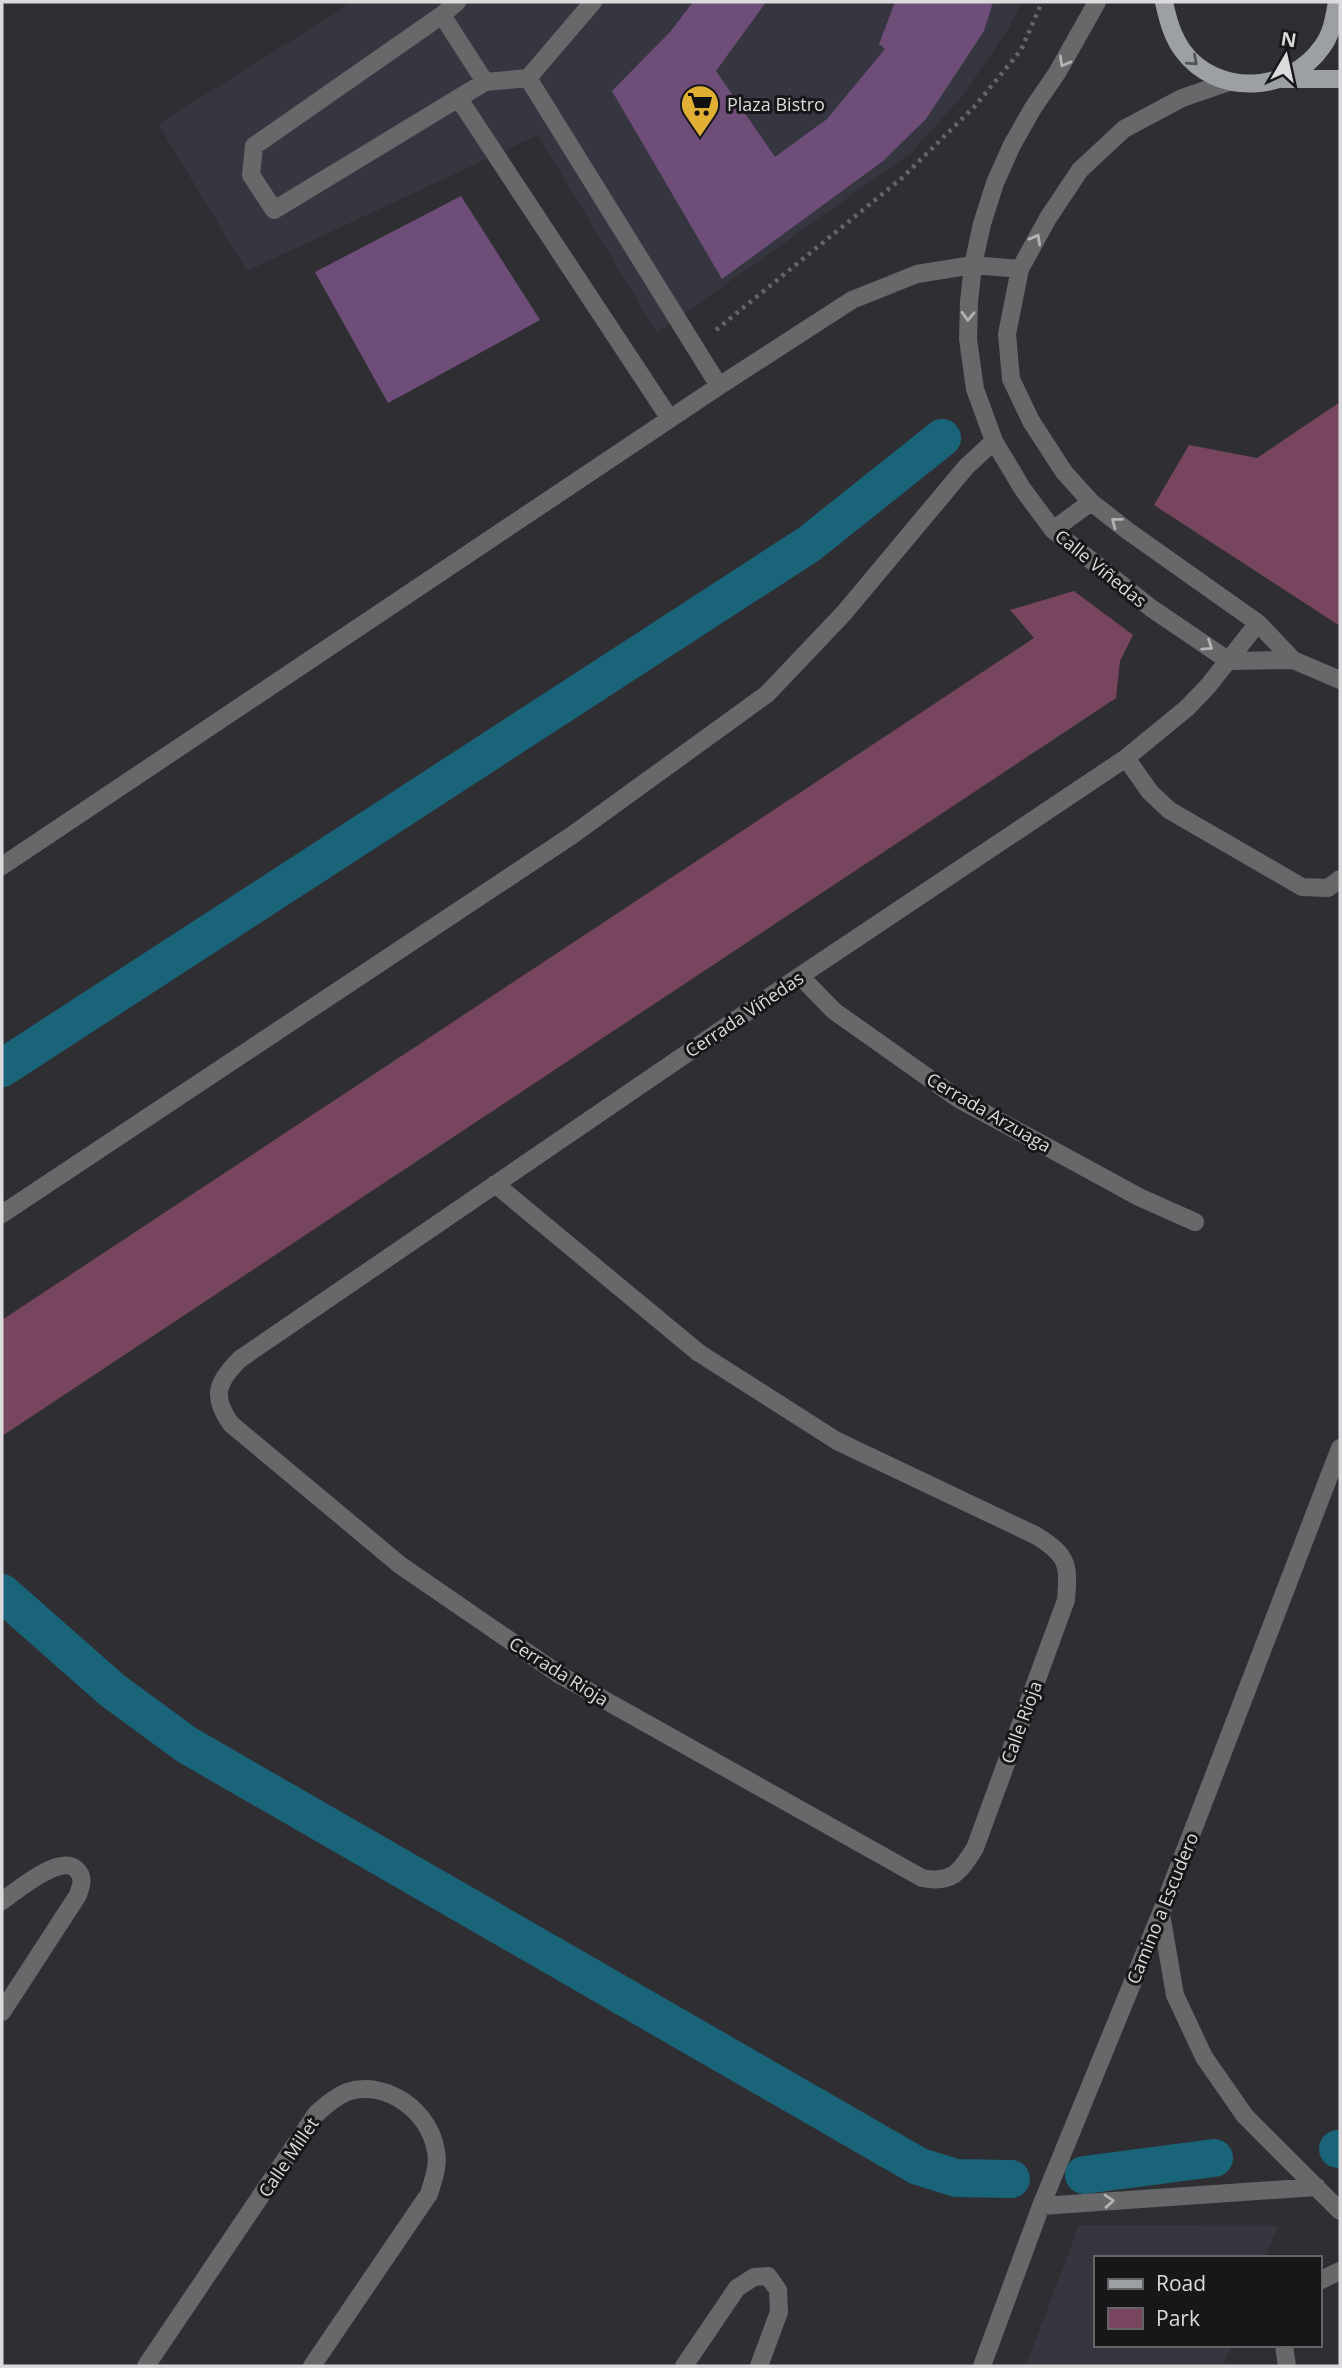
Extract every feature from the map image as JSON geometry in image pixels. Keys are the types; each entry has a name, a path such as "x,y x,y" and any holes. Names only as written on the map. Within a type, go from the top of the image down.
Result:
{"main road":[{"path":"1164,2 1170,28 1184,52 1204,71 1229,82 1256,84 1282,79 1340,79"},
{"path":"1282,79 1304,66 1322,47 1334,23 1337,2"}],"street":[{"path":"457,2 254,146 251,175 274,210 485,82 528,78 593,2"},
{"name":"Calle Viñedas","path":"1097,2 1057,74 1012,145 992,193 973,265 968,339 975,389 993,441 1022,488 1054,530 1151,608 1230,661"},
{"path":"442,15 485,82"},
{"path":"528,78 719,386"},
{"path":"1229,82 1182,98 1124,129 1080,170 1048,218 1020,269 1007,334 1011,379 1031,421 1064,472 1091,502 1258,623 1293,660 1340,680"},
{"path":"459,99 670,419"},
{"path":"2,866 719,386 852,300 916,274 973,265 1020,269"},
{"path":"2,1214 559,844 767,694 844,613 966,467 993,441"},
{"path":"1054,530 1091,502"},
{"name":"Cerrada Viñedas","path":"218,1390 225,1375 240,1359 800,976 1126,758 1187,708 1230,661 1258,623"},
{"path":"1230,661 1293,660"},
{"path":"1126,758 1150,792 1169,810 1303,887 1328,888 1340,879"},
{"name":"Cerrada Arzuaga","path":"800,976 834,1011 957,1098 1139,1196 1195,1222"},
{"name":"Calle Rioja","path":"495,1184 699,1353 837,1441 1037,1536 1065,1558 1068,1574 1066,1600 975,1848 964,1866 951,1877"},
{"name":"Cerrada Rioja","path":"218,1390 220,1410 231,1424 262,1450 400,1565 560,1675 922,1878 936,1881 951,1877"},
{"name":"Camino a Escudero","path":"982,2366 1041,2206 1161,1913 1340,1448"},
{"path":"2,1901 53,1867 66,1864 75,1868 81,1876 82,1884 78,1895 2,2012"},
{"path":"1161,1913 1175,1996 1204,2057 1245,2116 1340,2211"},
{"name":"Calle Millet","path":"146,2366 316,2114 334,2098 349,2092 366,2090 395,2096 420,2114 432,2134 437,2162 429,2194 312,2366"},
{"path":"1041,2206 1317,2187"},
{"path":"1321,2280 1340,2271"},
{"path":"684,2366 737,2288 754,2277 768,2276 778,2290 779,2312 759,2366"},
{"path":"1284,2347 1287,2366"}],"path":[{"path":"695,347 902,178 965,115 1021,50 1042,2"}],"shaded area":[{"path":"353,2 1021,2 1010,26 964,94 911,153 657,333 538,135 247,271 158,124"},
{"path":"1079,2225 1278,2226 1266,2256 1094,2256 1094,2347 1231,2347 1223,2366 1026,2366"}],"green space":[{"path":"1340,402 1340,626 1154,505 1189,445 1257,458"},
{"path":"1074,591 1133,635 1120,661 1116,698 2,1436 2,1320 1034,638 1010,610"}],"building":[{"name":"Plaza Bistro","path":"693,2 766,2 716,71 775,157 827,119 885,49 879,44 895,2 993,2 984,31 926,119 883,161 722,279 612,91 670,32"},
{"path":"461,196 540,320 388,403 315,272"}],"waterway":[{"path":"2,1068 809,544 942,438"},
{"path":"2,1593 112,1690 187,1745 918,2166 956,2178 1011,2179"},
{"path":"1084,2175 1214,2158"}],"place":[{"name":"Plaza Bistro","path":"700,138"}]}
